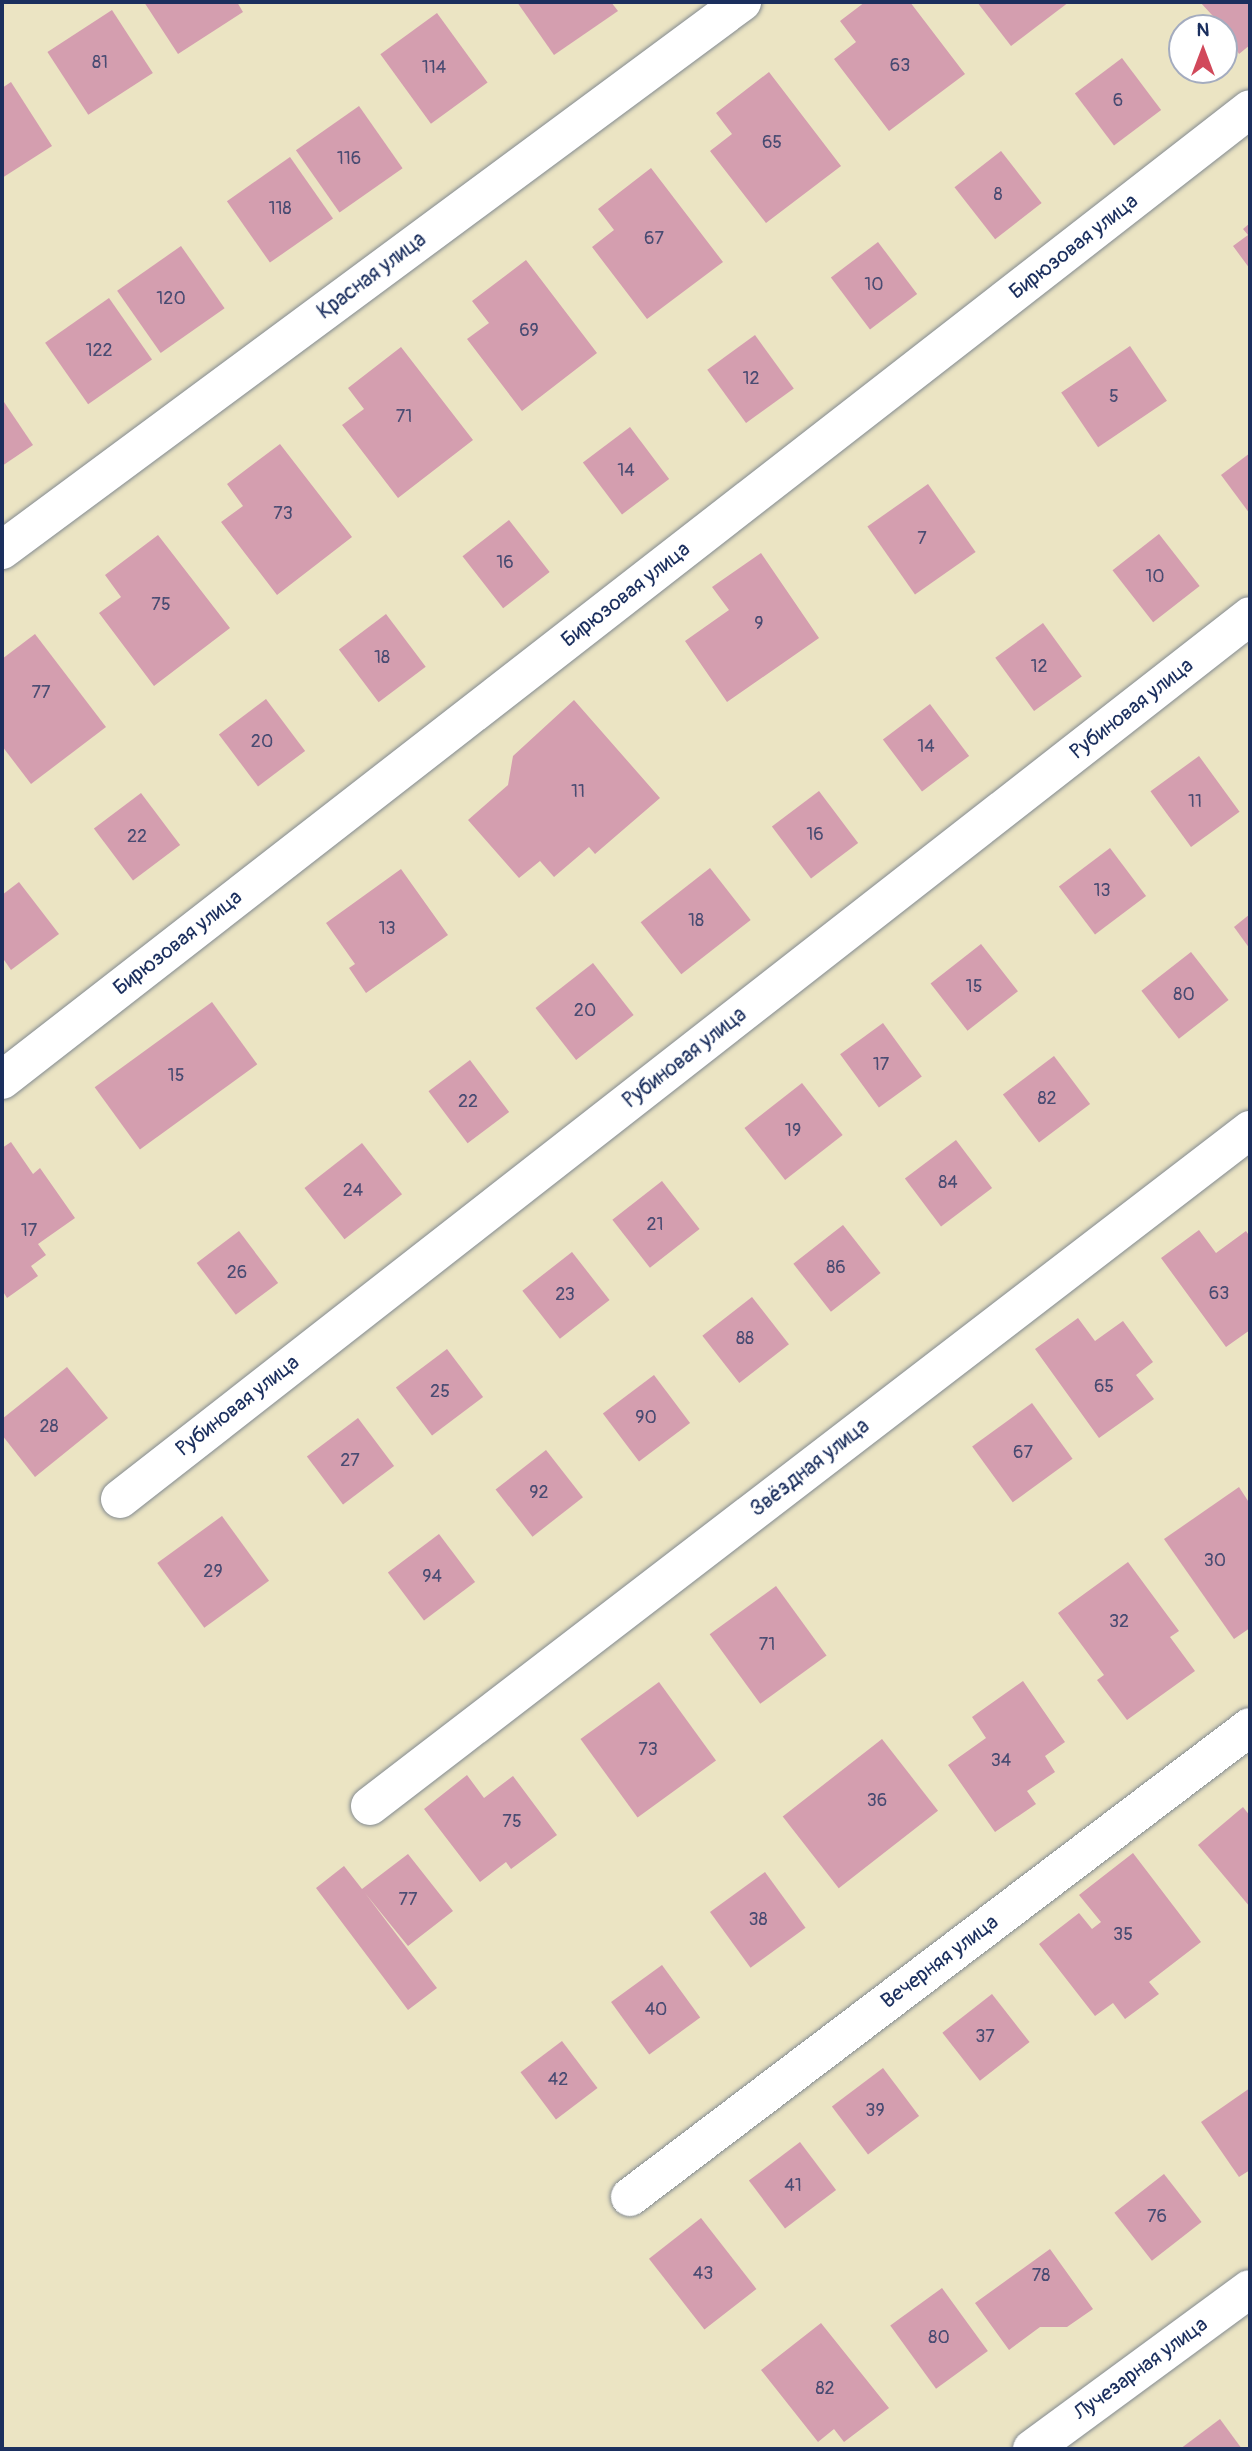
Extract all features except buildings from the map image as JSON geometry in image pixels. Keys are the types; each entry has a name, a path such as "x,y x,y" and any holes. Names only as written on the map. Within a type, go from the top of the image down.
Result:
{"street":[{"name":"Красная улица","path":"2,550 742,2"},
{"name":"Бирюзовая улица","path":"2,1080 1250,109"},
{"name":"Рубиновая улица","path":"120,1499 1250,616"},
{"name":"Звёздная улица","path":"370,1807 1250,1129"},
{"name":"Вечерняя улица","path":"630,2197 1250,1727"},
{"name":"Лучезарная улица","path":"1032,2449 1250,2289"}]}
